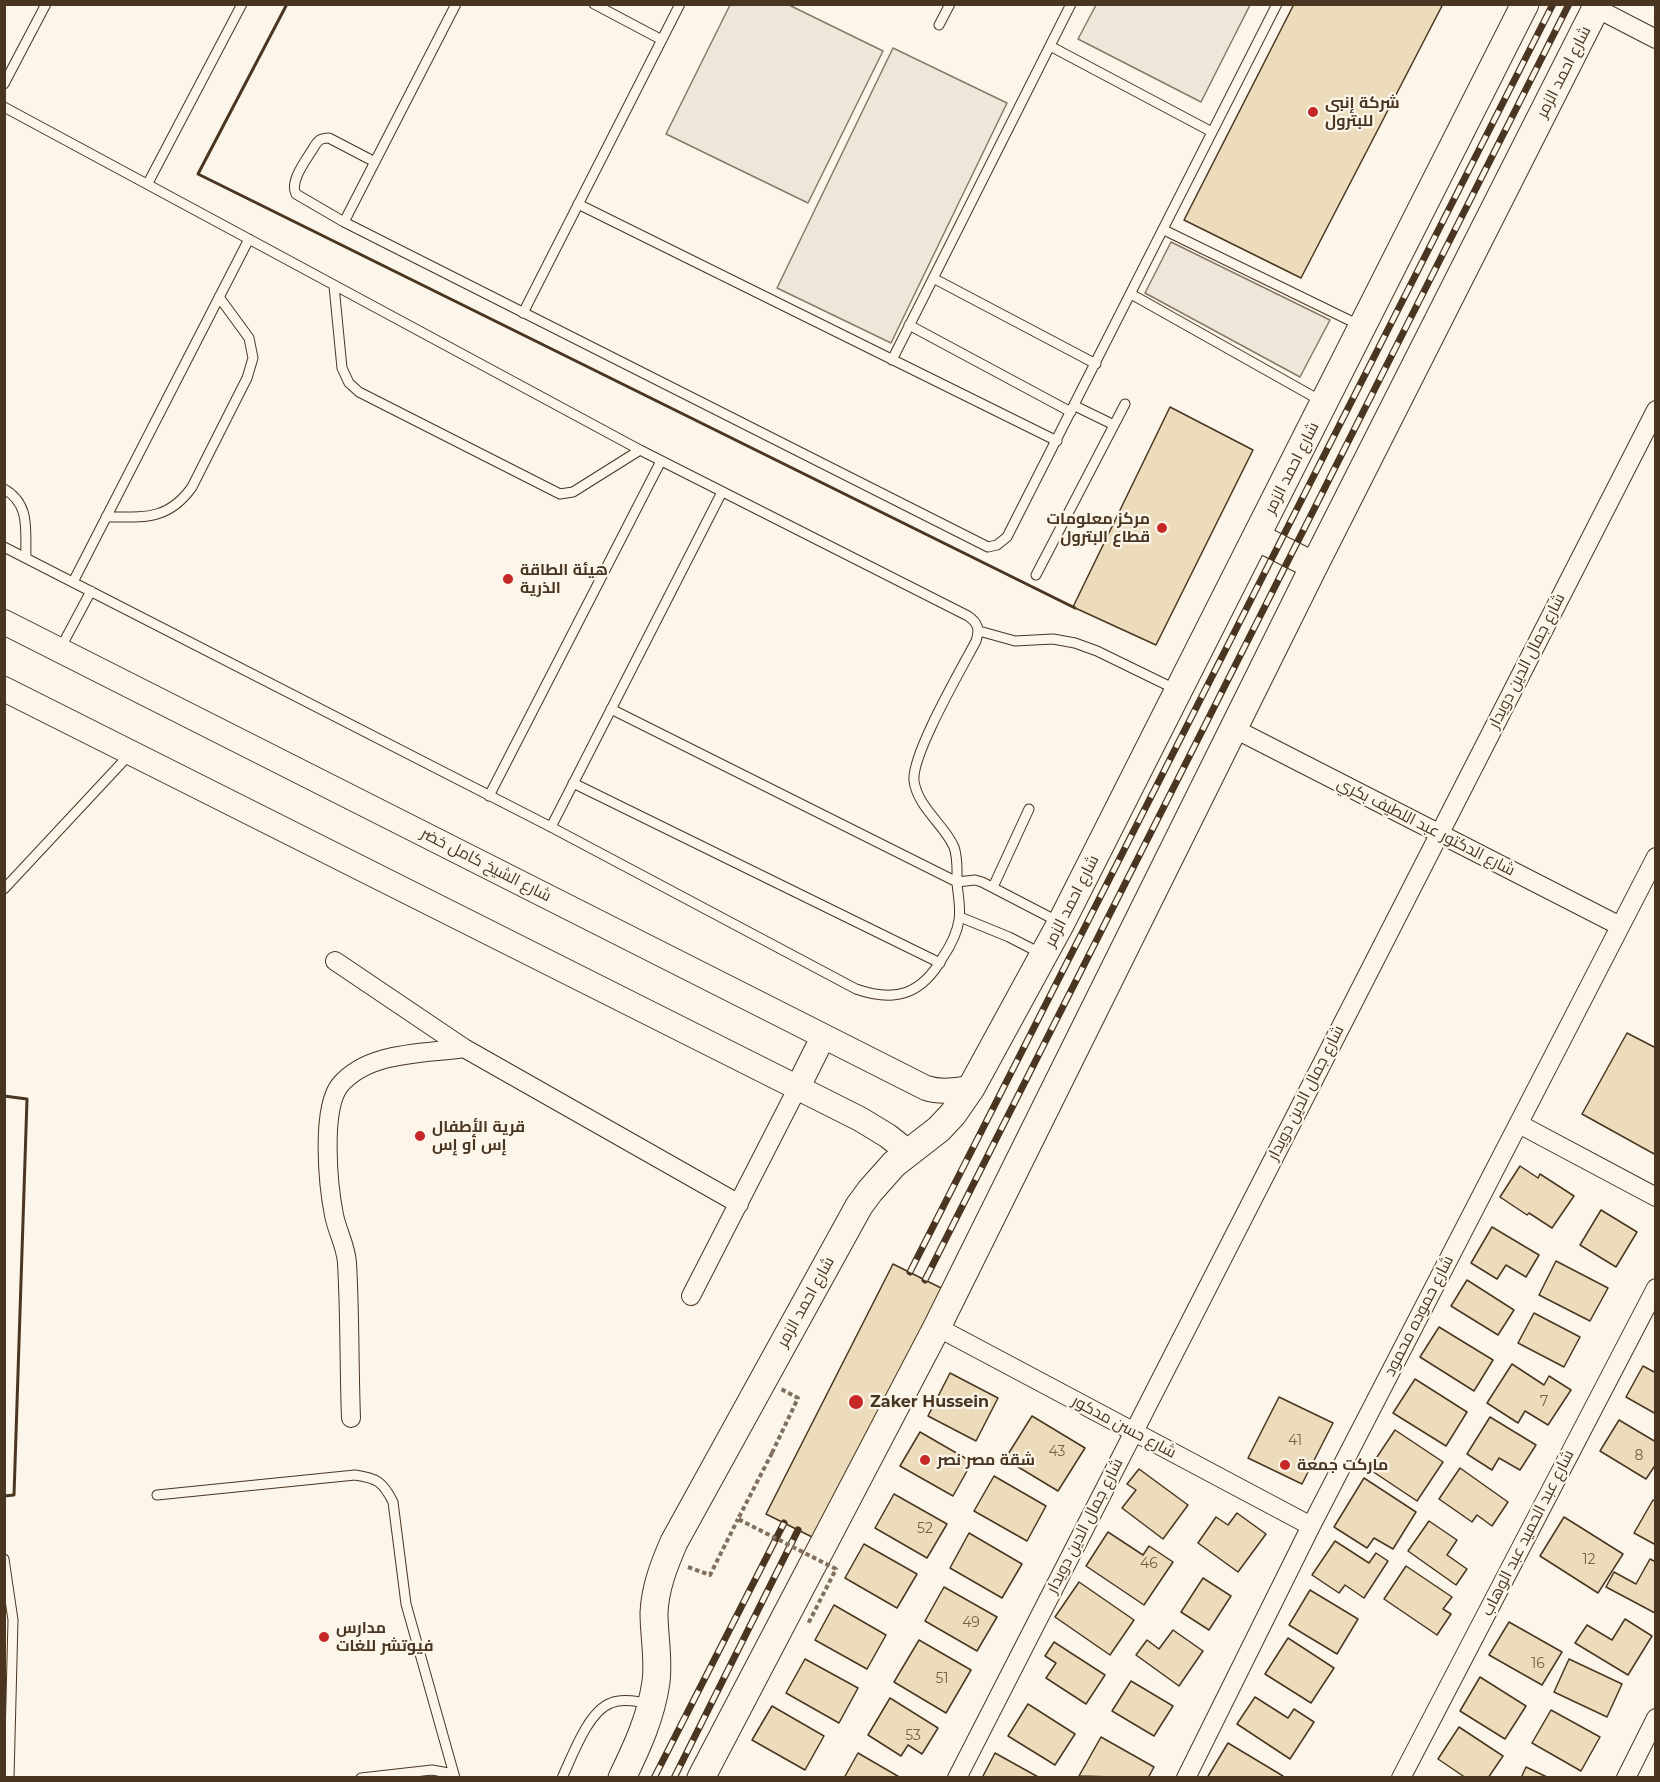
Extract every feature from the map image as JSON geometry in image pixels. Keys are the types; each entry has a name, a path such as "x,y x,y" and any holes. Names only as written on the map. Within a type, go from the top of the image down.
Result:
{"main road":[{"name":"شارع احمد الزمر","path":"622,1778 638,1745 652,1703 657,1659 654,1614 656,1596 666,1560 674,1542 860,1206 881,1177 953,1114 971,1088 1061,923 1526,4"},
{"name":"شارع احمد الزمر","path":"700,1778 938,1327 1233,728 1597,6"},
{"path":"1257,537 1314,566"},
{"name":"شارع الشيخ كامل خضر","path":"4,621 926,1088 937,1091 971,1088"},
{"path":"4,689 874,1127 908,1152"},
{"path":"797,1089 823,1037"}],"street":[{"path":"1597,6 1656,39"},
{"name":"شارع جمال الدين دويدار","path":"957,1778 1656,410"},
{"name":"شارع الدكتور عبد اللطيف بكري","path":"1233,728 1620,926"},
{"name":"شارع حموده محمود","path":"1186,1778 1311,1526 1656,857"},
{"path":"335,961 464,1048 739,1204"},
{"path":"351,1418 347,1261 332,1198 327,1134 330,1107 339,1087 353,1073 372,1062 464,1048"},
{"path":"691,1296 797,1089"},
{"path":"1519,1124 1656,1197"},
{"name":"شارع عبد الحميد عبد الوهاب","path":"1401,1778 1656,1288"},
{"name":"شارع حسن مدكور","path":"938,1327 1311,1526"},
{"path":"1626,1778 1656,1718"}],"lane":[{"path":"4,84 46,4"},
{"path":"148,183 242,4"},
{"path":"344,222 456,4"},
{"path":"594,4 662,40"},
{"path":"522,313 680,4"},
{"path":"939,25 950,4"},
{"path":"892,360 1071,4"},
{"path":"375,162 330,138 323,138 317,141 293,186 296,194 344,222 988,547 997,545 1008,537 1277,4"},
{"path":"1050,46 1212,132"},
{"path":"4,107 640,450 976,622 979,631 976,641 921,748 914,780 920,798 954,848 960,917 951,944 929,979 913,990 894,996 875,996 856,989 551,827 4,547"},
{"path":"578,204 1057,441"},
{"path":"1164,230 1363,327"},
{"path":"73,582 249,239"},
{"path":"933,278 1096,364"},
{"path":"334,286 342,368 349,383 359,392 560,494 573,492 640,450"},
{"path":"1131,294 1325,402"},
{"path":"106,518 159,515 172,509 183,499 192,487 248,378 253,358 249,338 219,297"},
{"path":"909,325 1073,409 1114,425"},
{"path":"1036,575 1125,404"},
{"path":"489,796 662,461"},
{"path":"4,489 20,501 24,510 26,558"},
{"path":"551,827 722,492"},
{"path":"60,649 91,591"},
{"path":"979,631 1015,641 1053,639 1075,643 1097,651 1179,691"},
{"path":"611,709 957,882 975,880 993,887 1061,923"},
{"path":"4,889 130,754"},
{"path":"573,783 940,963"},
{"path":"993,887 1029,809"},
{"path":"960,917 1009,937 1044,955"},
{"path":"157,1495 355,1475 372,1477 385,1487 393,1502 406,1604 454,1776"},
{"path":"4,1559 12,1620 9,1778"},
{"path":"562,1778 591,1719 602,1707 618,1701 652,1703"},
{"path":"361,1778 432,1770 454,1776"}],"path":[{"path":"710,1575 798,1398"},
{"path":"738,1519 836,1569 808,1624"}],"shaded area":[{"path":"730,5 789,5 883,51 808,203 666,134"},
{"path":"1096,5 1250,5 1201,102 1078,39"},
{"path":"893,48 1007,103 891,343 777,288"},
{"path":"1171,242 1330,320 1300,377 1145,293"}],"building":[{"name":"شركة إنبى للبترول","path":"1294,4 1443,4 1301,278 1184,220"},
{"name":"مركز معلومات قطاع البترول","path":"1170,407 1253,450 1156,645 1073,607"},
{"path":"1627,1033 1656,1048 1656,1155 1582,1114"},
{"path":"1520,1166 1538,1178 1540,1174 1574,1196 1552,1228 1500,1197"},
{"path":"1601,1210 1637,1232 1616,1267 1580,1245"},
{"path":"1492,1227 1539,1255 1526,1277 1506,1265 1497,1279 1471,1263"},
{"path":"1556,1261 1608,1288 1590,1321 1539,1295"},
{"name":"Zaker Hussein","path":"893,1264 945,1290 818,1540 766,1514"},
{"path":"1467,1280 1514,1310 1498,1335 1451,1306"},
{"path":"1534,1313 1580,1337 1564,1367 1518,1343"},
{"path":"1439,1327 1493,1360 1474,1391 1420,1357"},
{"path":"1512,1364 1544,1385 1549,1376 1571,1390 1548,1425 1525,1411 1518,1423 1487,1403"},
{"path":"1643,1366 1656,1373 1656,1414 1626,1397"},
{"path":"950,1373 998,1398 976,1441 928,1416"},
{"path":"1415,1379 1467,1412 1446,1446 1393,1413"},
{"path":"1279,1397 1333,1423 1302,1484 1248,1458"},
{"path":"1032,1416 1085,1448 1058,1491 1005,1459"},
{"path":"1490,1417 1536,1445 1520,1470 1499,1458 1492,1470 1467,1454"},
{"path":"1619,1420 1656,1442 1656,1464 1646,1479 1600,1451"},
{"path":"1395,1430 1443,1462 1417,1501 1369,1469"},
{"path":"920,1432 972,1462 953,1496 900,1466"},
{"path":"1460,1468 1508,1502 1492,1526 1477,1515 1472,1522 1439,1499"},
{"path":"1139,1469 1188,1505 1163,1539 1122,1508 1136,1490 1127,1484"},
{"path":"994,1476 1046,1506 1027,1541 974,1511"},
{"path":"1364,1478 1416,1512 1393,1549 1374,1538 1367,1548 1334,1527"},
{"path":"894,1494 947,1524 927,1558 875,1528"},
{"path":"1653,1500 1656,1502 1656,1545 1634,1533"},
{"path":"1237,1513 1266,1534 1238,1572 1198,1543 1216,1517 1228,1525"},
{"path":"1564,1517 1623,1554 1598,1593 1540,1556"},
{"path":"1429,1521 1457,1540 1447,1555 1467,1569 1456,1585 1408,1551"},
{"path":"1108,1532 1143,1555 1149,1546 1173,1562 1144,1605 1086,1566"},
{"path":"969,1533 1022,1564 1002,1598 950,1568"},
{"path":"1335,1541 1369,1563 1376,1553 1388,1561 1364,1598 1345,1585 1339,1593 1312,1575"},
{"path":"864,1544 917,1574 897,1608 845,1578"},
{"path":"1650,1559 1656,1562 1655,1613 1606,1587 1614,1572 1636,1584"},
{"path":"1406,1566 1452,1597 1443,1609 1451,1614 1437,1635 1384,1599"},
{"path":"1203,1578 1231,1596 1209,1630 1181,1612"},
{"path":"1079,1582 1134,1620 1110,1655 1055,1617"},
{"path":"944,1587 997,1617 977,1651 925,1621"},
{"path":"1310,1590 1358,1619 1337,1654 1289,1625"},
{"path":"834,1605 886,1635 867,1669 815,1640"},
{"path":"1625,1619 1652,1636 1628,1675 1575,1643 1587,1625 1612,1640"},
{"path":"1509,1622 1562,1652 1542,1685 1489,1655"},
{"path":"1173,1630 1203,1651 1179,1686 1136,1655 1147,1640 1159,1649"},
{"path":"1288,1638 1334,1668 1311,1703 1265,1674"},
{"path":"919,1640 971,1670 946,1713 894,1682"},
{"path":"1054,1642 1105,1675 1086,1704 1046,1678 1056,1663 1045,1656"},
{"path":"805,1659 858,1688 839,1723 786,1693"},
{"path":"1569,1659 1622,1684 1607,1717 1554,1692"},
{"path":"1480,1677 1526,1706 1505,1739 1460,1711"},
{"path":"1131,1681 1173,1706 1154,1736 1112,1711"},
{"path":"1255,1697 1288,1718 1294,1709 1314,1722 1290,1759 1237,1724"},
{"path":"890,1698 938,1728 922,1754 908,1745 901,1756 868,1735"},
{"path":"1028,1704 1075,1734 1055,1765 1008,1736"},
{"path":"772,1706 824,1736 805,1770 752,1740"},
{"path":"1551,1710 1600,1737 1581,1771 1532,1743"},
{"path":"1459,1727 1503,1756 1488,1778 1466,1778 1438,1759"},
{"path":"1101,1737 1154,1767 1148,1778 1079,1776"},
{"path":"1228,1743 1283,1776 1282,1778 1207,1778"},
{"path":"858,1753 901,1778 844,1778"},
{"path":"995,1753 1040,1778 982,1778"},
{"path":"1526,1767 1549,1778 1521,1778"}],"railway":[{"path":"910,1272 1553,4"},
{"path":"925,1280 1569,4"},
{"path":"654,1778 784,1523"},
{"path":"674,1778 798,1530"}],"wall":[{"path":"287,4 198,174 1075,608"},
{"path":"4,1096 27,1099 14,1495 4,1496"}],"place":[{"name":"شركة إنبى للبترول","path":"1313,112"},
{"name":"مركز معلومات قطاع البترول","path":"1162,528"},
{"name":"هيئة الطاقة الذرية","path":"508,579"},
{"name":"قرية الأطفال إس أو إس","path":"420,1136"},
{"name":"Zaker Hussein","path":"856,1402"},
{"name":"شقة مصر نصر","path":"925,1460"},
{"name":"ماركت جمعة","path":"1285,1465"},
{"name":"مدارس فيوتشر للغات","path":"324,1637"}]}
